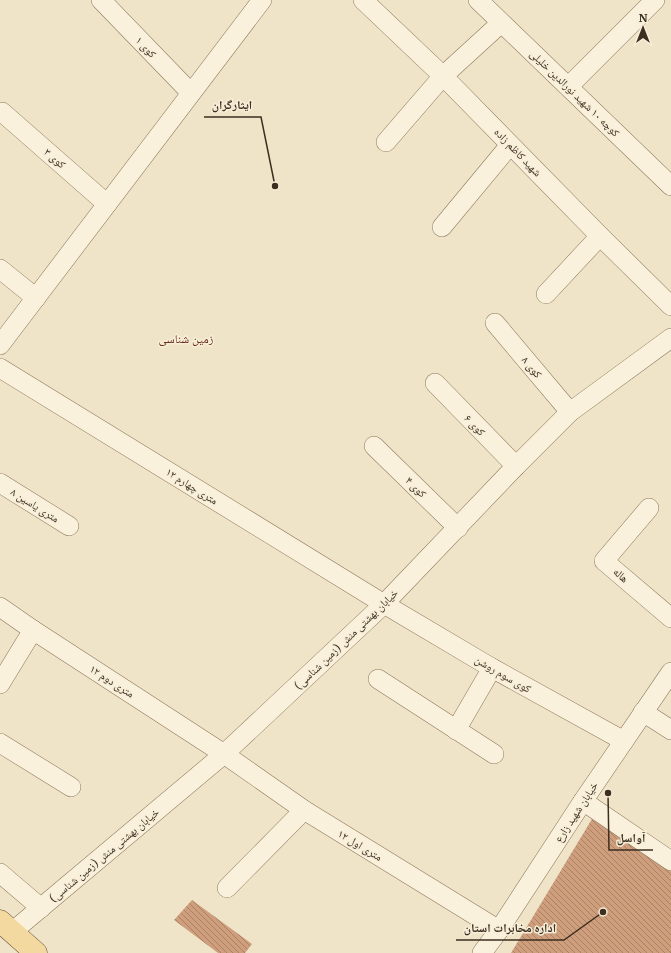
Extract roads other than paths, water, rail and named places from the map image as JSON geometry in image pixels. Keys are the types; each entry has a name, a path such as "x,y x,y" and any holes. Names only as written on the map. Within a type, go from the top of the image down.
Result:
{"main road":[{"path":"6,926 36,953"}],"street":[{"name":"کوی ۱","path":"101,0 191,93"},
{"path":"0,345 262,0"},
{"name":"شهید کاظم زاده","path":"363,0 443,76 671,306"},
{"name":"کوچه ۱۰ شهید نورالدین خلیلی","path":"478,0 569,86 671,186"},
{"path":"569,86 655,0"},
{"path":"386,142 443,76 501,23"},
{"name":"کوی ۳","path":"2,112 107,204"},
{"path":"442,227 510,145"},
{"path":"546,294 600,236"},
{"path":"0,269 36,298"},
{"name":"کوی ۸","path":"495,323 570,412"},
{"name":"خیابان بهشتی منش (زمین شناسی)","path":"6,926 41,908 224,754 384,604 516,466 570,412 671,338"},
{"name":"۱۲ متری چهارم","path":"0,368 384,604"},
{"name":"کوی ۶","path":"435,383 516,466"},
{"name":"کوی ۴","path":"374,446 458,528"},
{"name":"۸ متری یاسین","path":"0,483 69,526"},
{"name":"هاله","path":"649,508 604,561 671,618"},
{"name":"کوی سوم روشن","path":"384,604 492,668 624,742"},
{"name":"۱۲ متری دوم","path":"0,607 224,754"},
{"path":"0,684 33,630"},
{"path":"456,730 492,668"},
{"name":"خیابان شهید زارع","path":"482,953 500,930 583,801 671,672"},
{"path":"378,679 494,754"},
{"path":"643,712 671,730"},
{"path":"0,743 71,787"},
{"name":"۱۲ متری اول","path":"224,754 304,810 500,930"},
{"path":"583,801 671,861"},
{"path":"227,888 304,810"},
{"path":"0,873 41,908"}],"place":[{"name":"ایثارگران","path":"275,186"},
{"name":"آواسل","path":"608,793"},
{"name":"اداره مخابرات استان","path":"603,912"}],"district":[{"name":"زمین شناسی","path":"186,339"}]}
